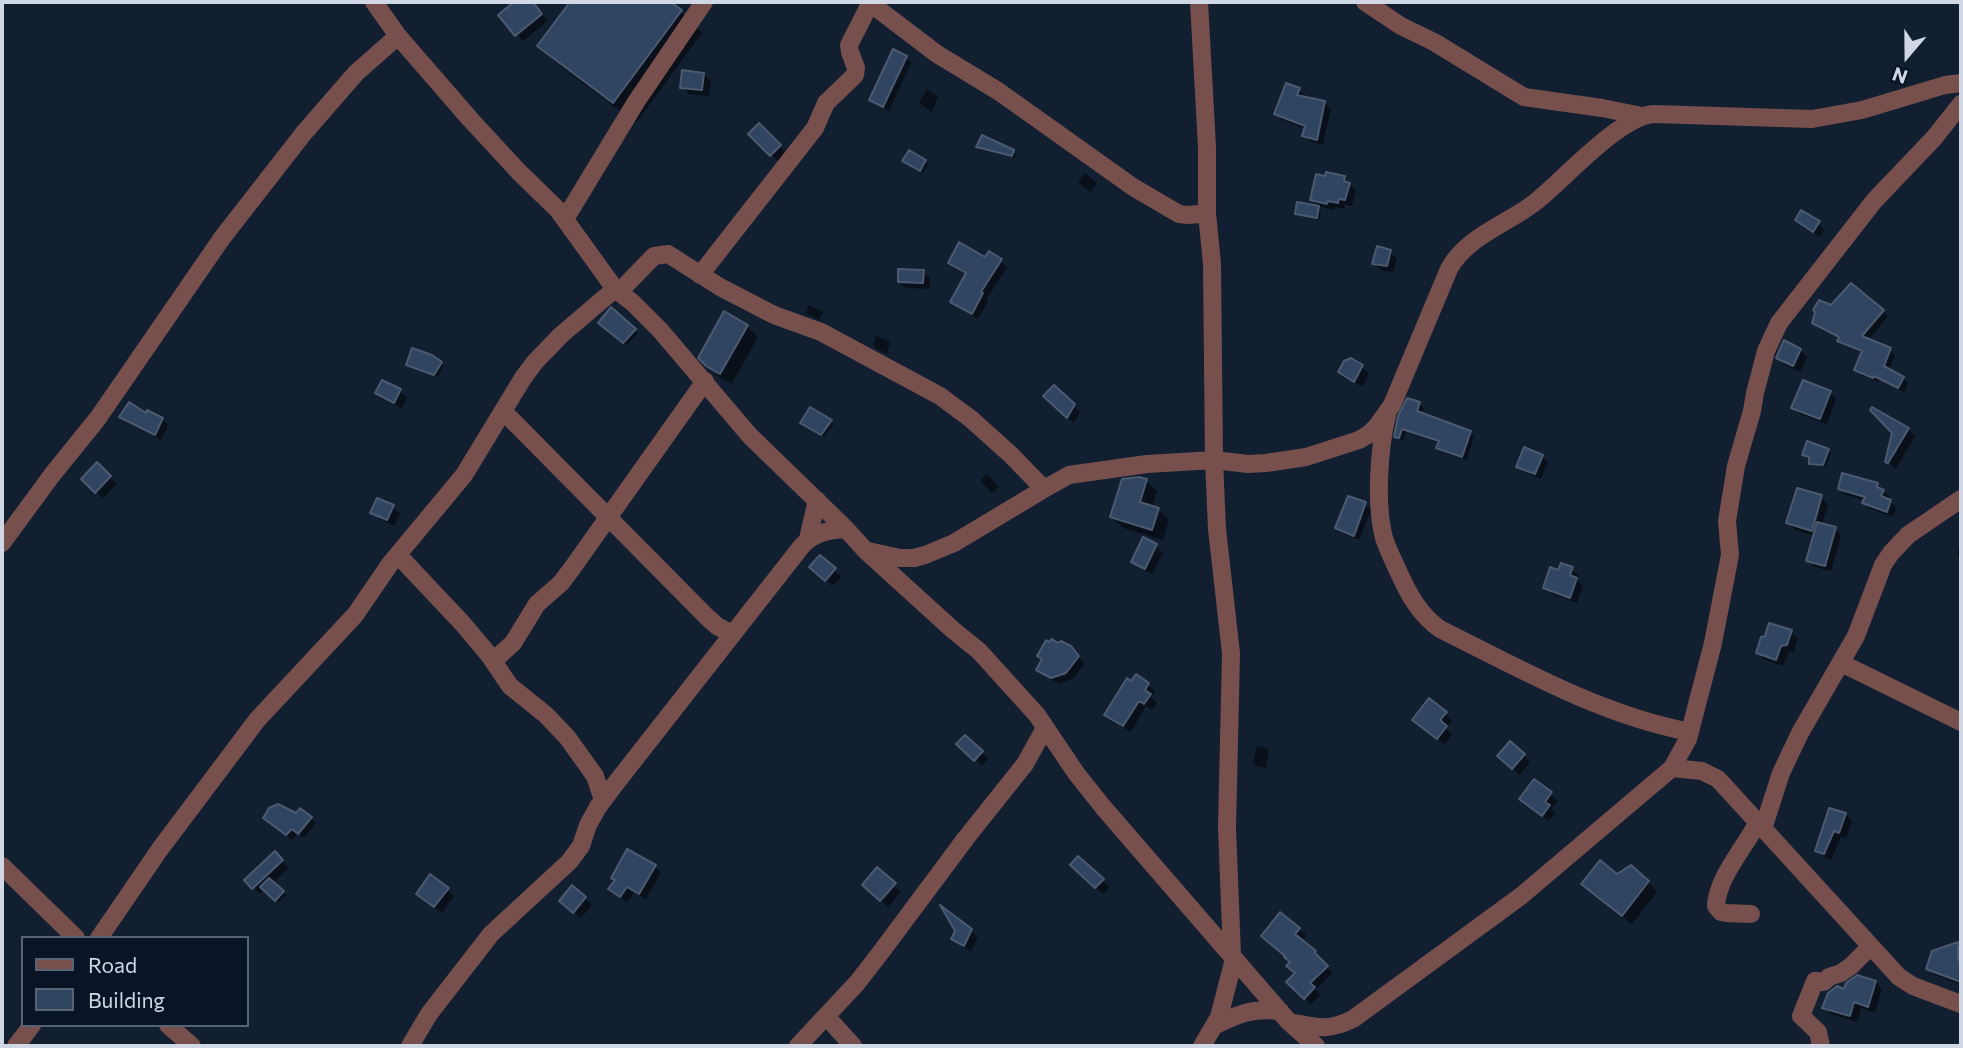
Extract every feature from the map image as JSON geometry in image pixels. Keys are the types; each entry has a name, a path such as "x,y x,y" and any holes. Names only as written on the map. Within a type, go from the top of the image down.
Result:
{"street":[{"path":"374,2 398,36 470,119 558,210 617,291 660,330 750,436 865,550 979,651 1038,715 1076,773 1103,807 1284,1016 1316,1046"},
{"path":"565,219 636,102 704,2"},
{"path":"700,275 815,128 826,103 855,75 856,68 849,45 870,2 937,54 998,91 1133,187 1179,214 1207,213"},
{"path":"1199,2 1207,147 1207,213 1212,264 1217,529 1231,653 1227,828 1233,957 1224,1003 1202,1046"},
{"path":"1365,2 1401,26 1434,42 1524,97 1642,116 1654,114 1812,119 1862,110 1945,85 1961,83"},
{"path":"2,543 98,418 222,238 303,134 365,64 398,36"},
{"path":"1214,1026 1243,1012 1257,1009 1323,1029 1353,1020 1521,896 1672,768 1685,747 1690,732 1713,643 1730,555 1727,521 1736,466 1766,351 1779,323 1874,201 1934,138 1961,104"},
{"path":"1642,116 1613,134 1533,204 1457,256 1389,410 1382,435 1382,527 1403,582 1417,608 1432,623 1592,703 1622,715 1690,732"},
{"path":"100,936 160,849 257,720 355,615 398,555 464,475 523,377 535,362 561,335 617,291 654,256 668,254 774,316 821,332 940,396 971,419 1044,489"},
{"path":"493,661 508,649 537,604 561,583 705,381"},
{"path":"865,550 900,558 925,555 954,543 1069,475 1147,464 1214,460 1248,464 1306,457 1359,440 1377,426 1389,410"},
{"path":"503,411 707,617 732,634"},
{"path":"1751,914 1721,912 1716,906 1718,892 1729,869 1761,826 1800,733 1856,636 1883,565 1908,535 1961,499"},
{"path":"410,1046 429,1014 491,934 569,862 603,800 808,539 817,500"},
{"path":"808,539 829,530 846,529"},
{"path":"398,555 463,624 510,686 546,715 567,737 595,776 603,800"},
{"path":"1842,663 1961,722"},
{"path":"798,1046 857,983 1025,764 1045,728"},
{"path":"1672,768 1702,771 1718,779 1899,977 1913,986 1961,1004"},
{"path":"2,866 74,936"},
{"path":"1821,1046 1818,1032 1801,1016 1815,981 1824,982 1841,973 1871,946"},
{"path":"826,1016 853,1046"},
{"path":"16,1046 30,1027"},
{"path":"170,1027 192,1046"}],"building":[{"path":"514,2 533,2 542,14 515,36 498,15"},
{"path":"570,2 670,2 682,10 613,103 537,46"},
{"path":"893,49 907,56 883,107 869,100"},
{"path":"682,70 704,73 702,90 680,88"},
{"path":"1286,83 1300,88 1297,95 1325,101 1317,140 1302,136 1305,126 1274,114"},
{"path":"759,123 781,145 770,156 748,134"},
{"path":"982,135 1014,150 1012,156 976,147"},
{"path":"909,150 926,160 920,171 902,161"},
{"path":"1326,172 1345,176 1344,181 1350,183 1345,200 1339,199 1338,203 1328,201 1327,204 1310,200 1316,174 1325,176"},
{"path":"1297,202 1319,206 1317,218 1295,214"},
{"path":"1801,210 1820,221 1813,232 1795,220"},
{"path":"959,242 985,257 989,251 1002,259 981,292 983,293 972,314 950,302 966,273 948,263"},
{"path":"1377,246 1391,250 1387,266 1372,264"},
{"path":"898,269 924,270 923,283 898,282"},
{"path":"1851,283 1884,310 1862,336 1891,348 1884,366 1904,377 1898,388 1854,370 1862,351 1837,341 1839,337 1812,323 1815,312 1813,310 1819,300 1831,305"},
{"path":"611,307 636,329 623,343 598,323"},
{"path":"724,311 748,325 720,374 698,358"},
{"path":"1784,340 1801,349 1793,366 1776,358"},
{"path":"412,348 432,355 442,362 434,375 406,365"},
{"path":"1351,358 1363,365 1354,382 1338,372 1344,361"},
{"path":"382,380 401,389 394,403 375,393"},
{"path":"1803,380 1831,391 1820,419 1791,408"},
{"path":"1054,385 1075,404 1067,418 1043,396"},
{"path":"1407,398 1420,402 1417,411 1471,431 1462,457 1436,448 1439,441 1402,429 1399,438 1394,437 1398,416"},
{"path":"129,402 146,413 147,410 163,418 155,435 119,417"},
{"path":"810,407 832,420 821,435 800,423"},
{"path":"1872,407 1909,428 1888,463 1885,462 1892,433 1870,410"},
{"path":"1807,441 1829,449 1823,465 1809,464 1809,457 1802,455"},
{"path":"1524,447 1543,455 1535,474 1516,467"},
{"path":"97,462 111,476 95,493 81,479"},
{"path":"1842,473 1878,483 1877,487 1884,490 1881,496 1891,500 1887,512 1862,503 1865,497 1838,489"},
{"path":"1122,479 1147,479 1140,502 1159,508 1152,530 1110,517"},
{"path":"1797,488 1822,495 1812,531 1786,523"},
{"path":"1348,496 1366,502 1354,536 1335,528"},
{"path":"377,498 394,505 387,520 370,513"},
{"path":"1817,522 1836,527 1825,566 1806,561"},
{"path":"1143,537 1157,544 1145,569 1131,562"},
{"path":"820,555 836,568 825,581 809,567"},
{"path":"1561,563 1573,567 1570,575 1577,578 1570,598 1543,588 1550,567 1558,570"},
{"path":"1769,623 1792,630 1787,645 1781,646 1776,660 1756,653"},
{"path":"1052,639 1071,646 1079,656 1066,673 1051,678 1036,670 1042,659 1037,656 1046,640 1049,642"},
{"path":"1136,674 1149,683 1145,690 1151,694 1144,704 1139,701 1123,726 1104,715 1127,678 1131,681"},
{"path":"1429,698 1447,712 1440,720 1447,726 1437,739 1412,720"},
{"path":"965,735 983,751 974,761 956,744"},
{"path":"1510,741 1525,754 1512,769 1497,756"},
{"path":"1534,779 1552,792 1545,802 1550,805 1542,816 1519,799"},
{"path":"278,804 296,813 300,808 312,817 298,834 292,829 286,835 263,818 269,808"},
{"path":"1829,808 1846,813 1839,833 1834,831 1824,854 1815,851"},
{"path":"627,849 656,865 639,894 627,887 620,897 608,889 615,880 611,878"},
{"path":"275,851 283,860 252,889 244,880"},
{"path":"1078,856 1104,879 1095,888 1070,865"},
{"path":"1600,860 1617,874 1631,865 1649,881 1622,916 1581,884"},
{"path":"877,867 896,883 880,901 862,885"},
{"path":"430,874 449,888 434,907 416,894"},
{"path":"269,878 284,891 275,901 260,887"},
{"path":"572,885 586,897 573,913 559,901"},
{"path":"940,905 972,929 964,946 951,939 955,931"},
{"path":"1280,912 1300,928 1295,934 1316,951 1328,966 1310,983 1315,987 1304,999 1286,982 1295,973 1286,966 1290,962 1261,936"},
{"path":"1958,942 1961,982 1926,969 1932,951"},
{"path":"1857,975 1876,981 1868,1007 1854,1002 1850,1016 1822,1008 1828,993 1837,986 1844,989 1846,983"}]}
